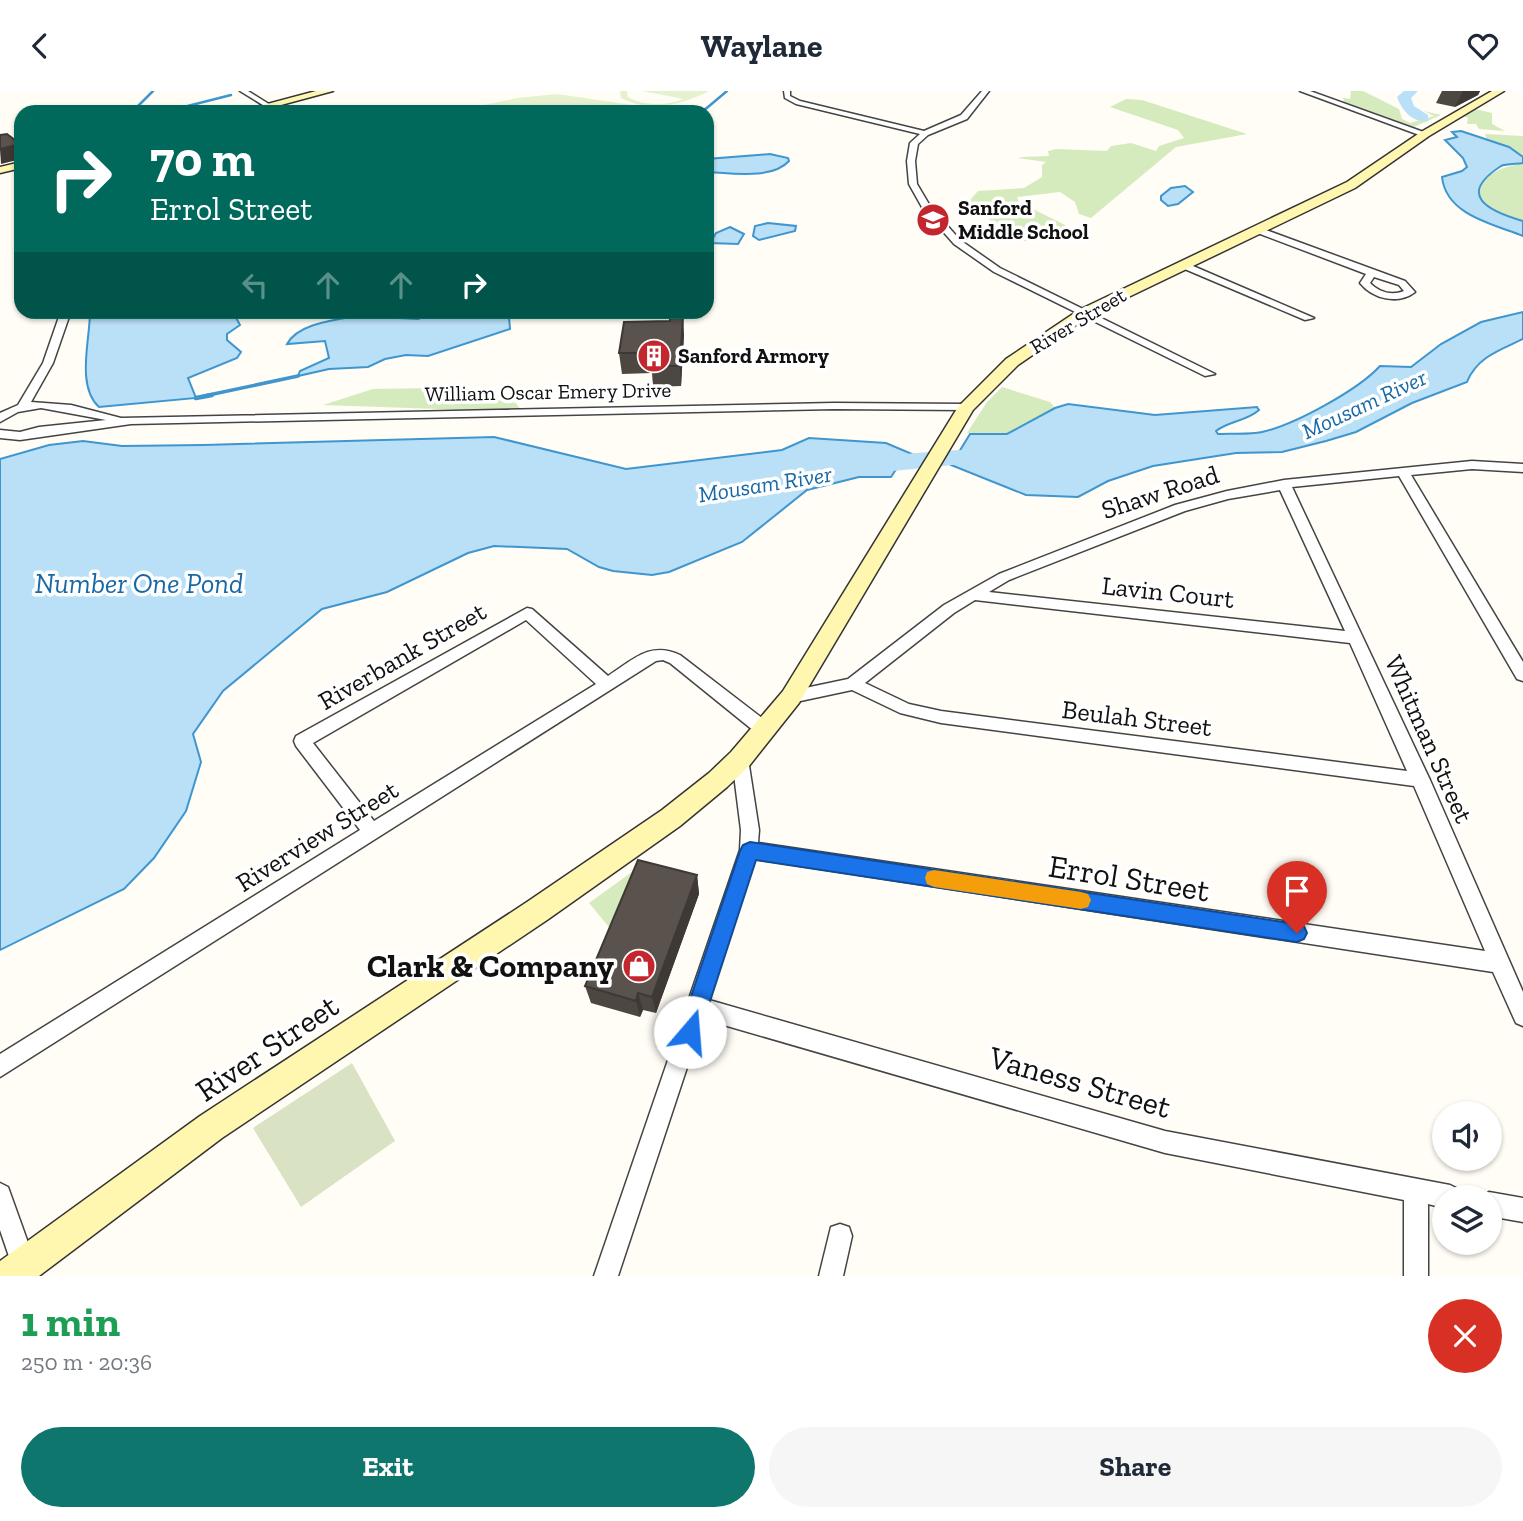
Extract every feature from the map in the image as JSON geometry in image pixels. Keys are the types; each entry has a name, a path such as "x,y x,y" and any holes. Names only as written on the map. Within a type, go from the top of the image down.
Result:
{"street":[{"path":"243,91 266,105"},
{"path":"272,105 328,91"},
{"path":"787,91 787,97 798,103 925,133"},
{"path":"986,91 964,117 925,133 913,146 913,184 941,226 972,254 997,270 1209,374"},
{"path":"1303,91 1424,134"},
{"name":"River Street","path":"17,1271 211,1127 645,837 695,800 740,759 791,697 966,407 1012,362 1084,313 1351,185 1424,134 1499,91"},
{"path":"1258,230 1373,273"},
{"path":"1183,265 1310,318"},
{"path":"0,418 21,407 41,377 63,319"},
{"path":"30,434 57,421 55,406 44,393 41,377"},
{"path":"0,401 7,406 21,407"},
{"name":"William Oscar Emery Drive","path":"21,407 55,406 131,421"},
{"name":"William Oscar Emery Drive","path":"4,437 131,421 809,407 966,407"},
{"name":"Shaw Road","path":"853,684 972,594 1043,560 1170,512 1227,495 1284,484 1472,465 1523,468"},
{"path":"1403,472 1523,675"},
{"name":"Whitman Street","path":"1284,484 1421,780 1523,1016"},
{"name":"Lavin Court","path":"972,594 1357,638"},
{"name":"Riverbank Street","path":"372,832 302,741 527,613 606,684"},
{"name":"Riverview Street","path":"0,1066 652,656 664,654 676,659 765,730"},
{"path":"791,697 853,684"},
{"name":"Beulah Street","path":"853,684 906,709 941,717 1421,780"},
{"path":"606,1276 750,851 750,830 740,759"},
{"name":"Errol Street","path":"750,851 1500,963"},
{"name":"Vaness Street","path":"698,1007 1165,1142 1432,1194"},
{"path":"1416,1191 1416,1276"},
{"path":"0,1195 17,1271"},
{"path":"1502,1206 1523,1210"},
{"path":"831,1276 840,1235"}],"green space":[{"path":"620,91 627,91 628,97 641,102 670,103 683,99 643,91 709,91 666,105 643,105 621,98"},
{"path":"1351,91 1363,91 1399,109 1402,119 1410,123 1434,116 1424,111 1441,115 1414,127 1345,104 1343,98 1350,99"},
{"path":"557,94 633,105 484,105"},
{"path":"1126,99 1142,100 1247,134 1176,147 1091,218 1079,214 1075,202 1060,192 1017,197 1019,202 1071,228 1046,239 1014,239 991,229 989,215 965,206 978,191 1024,188 1042,177 1042,165 1046,162 1018,158 1049,156 1048,151 1056,149 1107,151 1111,146 1131,143 1156,151 1159,146 1184,138 1178,130 1110,107"},
{"path":"1475,109 1492,113 1492,124 1505,131 1479,129 1476,124 1467,124 1468,118 1464,116"},
{"path":"1485,134 1523,136 1523,157 1509,147 1487,140"},
{"path":"1523,163 1523,221 1498,214 1480,200 1480,191 1482,184 1493,173"},
{"path":"1002,387 1050,402 1055,408 1007,434 967,433 987,402"},
{"path":"432,388 516,403 522,412 323,405 373,389"},
{"path":"632,872 642,875 621,930 609,927 589,903"},
{"path":"352,1063 395,1141 301,1207 253,1128"}],"water":[{"path":"1461,131 1509,147 1523,157 1523,163 1501,166 1488,176 1481,185 1479,194 1489,207 1523,221 1523,236 1485,222 1461,209 1445,190 1442,177 1467,167 1463,158 1445,140 1457,137 1452,132"},
{"path":"770,154 788,158 789,161 772,171 739,174 714,172 714,158"},
{"path":"1185,186 1193,192 1178,204 1168,206 1161,200 1161,196 1171,188"},
{"path":"768,223 796,226 795,231 759,240 753,236 755,226"},
{"path":"730,227 744,234 738,244 714,243 716,233"},
{"path":"1523,312 1523,339 1483,360 1467,382 1412,403 1356,432 1326,441 1282,452 1236,453 1153,466 1108,481 1078,497 1026,495 951,465 970,434 1007,434 1055,408 1068,404 1155,415 1257,407 1259,410 1254,414 1216,431 1218,434 1262,432 1291,422 1325,405 1357,385 1380,366 1411,367 1441,344 1481,322"},
{"path":"89,319 237,319 240,325 227,334 227,340 241,352 237,358 188,378 196,398 99,407 88,387 86,362"},
{"path":"509,319 510,329 428,356 406,355 385,359 368,367 329,369 298,376 300,371 329,358 325,341 287,344 294,335 304,329 328,321"},
{"name":"Number One Pond","path":"494,437 626,469 782,450 809,438 886,443 912,454 914,460 909,467 897,468 891,477 859,477 807,490 742,542 669,572 652,575 613,571 599,567 567,549 494,546 468,553 387,592 322,609 223,691 193,734 201,762 186,811 154,858 124,889 0,950 0,459 49,445 83,441 122,446"}],"building":[{"path":"7,134 14,139 14,146 0,149 0,135"},
{"path":"683,319 680,366 651,366 652,353 619,353 624,322"},
{"name":"Clark & Company","path":"638,860 697,875 652,997 638,993 636,1001 585,986"}],"waterway":[{"path":"139,105 153,91"},
{"path":"710,105 727,91"},
{"name":"Mousam River","path":"1412,91 1404,97 1408,108 1423,118"},
{"path":"192,105 231,95"},
{"path":"204,396 298,376"},
{"path":"196,398 212,395"},
{"name":"Mousam River","path":"873,466 914,460 994,455"}],"slow traffic":[{"path":"934,878 1081,900"}],"place":[{"name":"Sanford Middle School","path":"933,220"},
{"name":"Sanford Armory","path":"654,356"},
{"name":"Clark & Company","path":"639,966"}],"route":[{"path":"690,1032 750,851 1297,933"}]}
